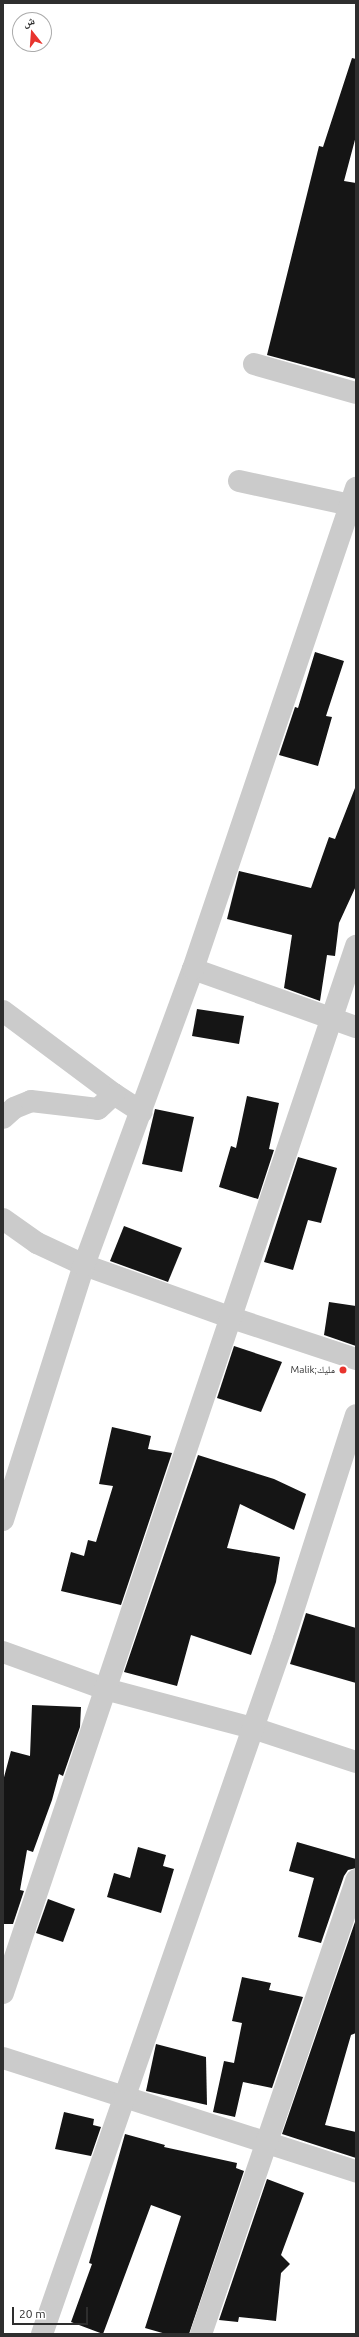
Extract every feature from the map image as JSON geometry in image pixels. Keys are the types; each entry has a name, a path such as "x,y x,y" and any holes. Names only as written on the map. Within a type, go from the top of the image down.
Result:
{"street":[{"path":"254,364 356,393"},
{"path":"3,1520 84,1265 142,1112 193,969 354,500 239,480"},
{"path":"3,1993 232,1318 356,946"},
{"path":"193,969 356,1028"},
{"path":"3,1011 114,1094 142,1112"},
{"path":"3,1118 14,1108 32,1101 98,1109 114,1094"},
{"path":"3,1219 37,1243 84,1265 232,1318 356,1359"},
{"path":"42,2334 253,1728 356,1415"},
{"path":"3,1652 105,1689 253,1728 356,1762"},
{"path":"201,2334 265,2142 356,1880"},
{"path":"3,2058 356,2171"}],"building":[{"path":"352,58 356,59 356,136 344,181 356,183 356,379 267,355 319,146 323,147"},
{"path":"315,652 344,661 326,716 332,717 318,766 279,755 295,707 298,708"},
{"path":"355,788 356,886 339,923 335,956 327,955 320,1001 284,988 292,935 227,919 239,871 311,888 329,837 335,839"},
{"path":"197,1009 244,1016 239,1044 192,1036"},
{"path":"247,1096 279,1103 269,1149 274,1150 258,1199 219,1187 231,1146 236,1148"},
{"path":"155,1109 194,1117 182,1172 142,1164"},
{"path":"298,1157 337,1168 321,1223 308,1220 293,1270 264,1262"},
{"path":"124,1226 182,1248 168,1282 110,1261"},
{"path":"329,1302 356,1306 356,1346 324,1335"},
{"path":"234,1346 282,1362 261,1412 217,1398"},
{"path":"112,1427 151,1436 148,1449 172,1453 121,1605 61,1591 71,1552 84,1556 88,1540 96,1542 113,1486 99,1484"},
{"path":"198,1455 274,1479 306,1494 294,1530 240,1504 227,1548 280,1557 276,1582 251,1655 191,1635 177,1686 124,1672"},
{"path":"306,1613 356,1628 356,1683 290,1664"},
{"path":"32,1705 81,1707 80,1727 63,1776 59,1774 52,1800 33,1852 27,1850 20,1890 24,1891 13,1924 3,1924 3,1781 11,1751 30,1756"},
{"path":"297,1842 356,1859 356,1868 348,1870 344,1876 321,1943 298,1937 314,1878 289,1871"},
{"path":"138,1847 166,1855 163,1866 174,1869 161,1913 107,1897 114,1873 130,1878"},
{"path":"48,1899 75,1909 63,1942 36,1933"},
{"path":"356,1919 356,2033 351,2035 325,2125 356,2132 356,2158 282,2134"},
{"path":"242,1977 271,1983 269,1990 303,1997 272,2088 243,2082 235,2117 213,2112 224,2061 234,2063 242,2023 232,2021"},
{"path":"156,2044 206,2057 207,2105 146,2091"},
{"path":"64,2112 94,2119 93,2125 101,2127 91,2156 55,2149"},
{"path":"125,2134 165,2145 164,2147 237,2163 236,2168 244,2171 189,2334 166,2334 145,2328 181,2216 151,2205 103,2334 71,2322 92,2264 89,2263"},
{"path":"267,2179 304,2193 281,2255 290,2264 281,2273 276,2321 239,2317 238,2322 219,2320"}],"place":[{"name":"Malik;مليك","path":"343,1370"}]}
